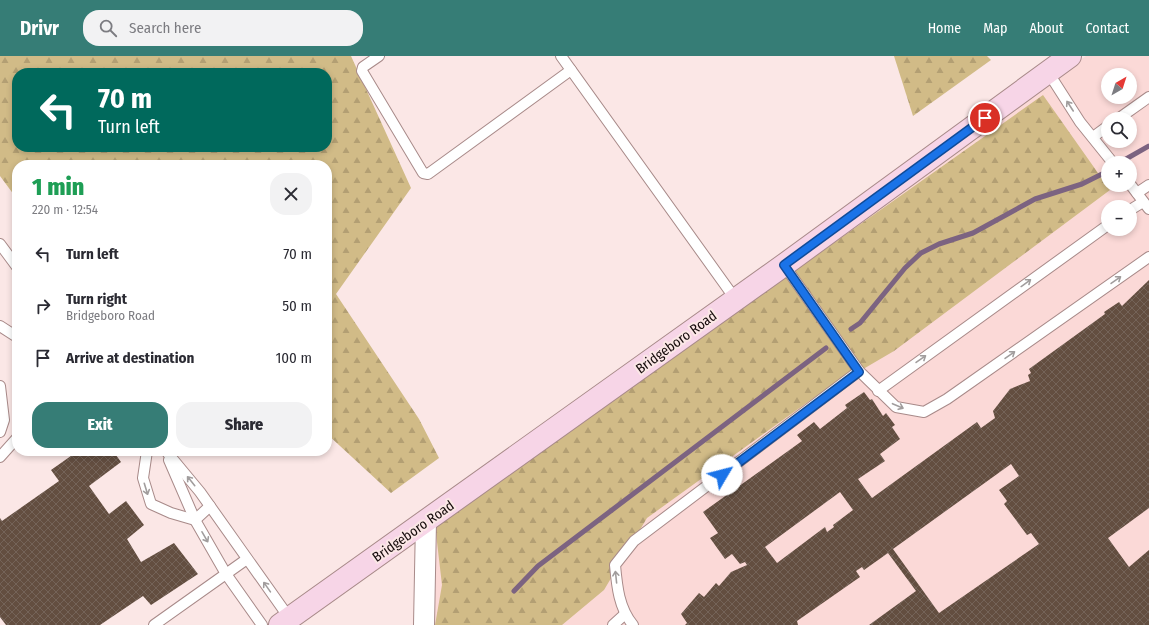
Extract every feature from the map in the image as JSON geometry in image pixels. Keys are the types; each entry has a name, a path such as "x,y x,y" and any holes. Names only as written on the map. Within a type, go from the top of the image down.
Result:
{"main road":[{"name":"Bridgeboro Road","path":"285,622 736,300 1070,56"}],"street":[{"path":"424,625 426,521"}],"lane":[{"path":"379,56 363,67 362,71 423,173 428,174 571,70"},
{"path":"561,56 736,300"},
{"path":"1048,72 1080,122 1108,156"},
{"path":"1128,112 1149,97"},
{"path":"1093,137 1101,131"},
{"path":"1146,205 1137,193 1149,185"},
{"path":"878,391 1101,230"},
{"path":"0,244 12,260"},
{"path":"784,265 859,372 896,407 924,412 954,394 1149,257"},
{"path":"0,326 12,334"},
{"path":"633,625 624,615 618,592 615,565 634,541 859,372"},
{"path":"0,386 4,420 0,432"},
{"path":"0,457 12,444"},
{"path":"146,456 143,478 151,504 171,513 195,520"},
{"path":"168,456 195,520 226,574 262,625"},
{"path":"170,456 210,506 247,559 285,622"},
{"path":"195,520 210,506"},
{"path":"154,625 247,559"},
{"path":"613,625 624,615"}],"shaded area":[{"path":"1086,56 1149,56 1149,625 424,625 426,521"}],"green space":[{"path":"0,56 351,56 411,188 336,294 419,419 439,458 391,493 332,439 332,160 12,160 12,192 0,176"},
{"path":"894,56 987,56 991,60 913,116"},
{"path":"1043,95 1101,177 1101,192 1107,192 894,351 812,399 647,518 604,590 562,625 435,625 442,585 435,525"}],"building":[{"path":"1149,280 1149,508 1108,538 1129,567 1149,550 1149,625 869,625 916,591 888,553 864,570 862,567 856,571 860,577 797,621 798,625 685,625 687,623 681,614 699,593 704,597 716,583 719,586 731,572 747,565 745,562 740,564 732,554 725,559 710,538 718,533 703,512 802,441 797,435 814,422 820,429 847,408 845,405 864,392 870,400 872,399 883,416 886,413 895,425 892,427 900,439 880,454 885,461 858,479 872,498 977,422 981,428 995,418 993,411 1010,389 1030,381 1028,375 1031,373 1029,369 1105,314 1104,312 1119,302 1122,306","holes":["1011,464 1019,476 999,490 1007,501 1004,504 1027,535 1031,533 1039,544 939,613 893,549","840,492 853,510 833,525 834,527 827,532 825,527 777,563 765,547"]},
{"path":"71,456 117,456 121,462 89,486 109,514 126,501 144,525 127,539 141,562 174,543 198,574 151,605 143,596 100,625 6,625 0,617 0,518 2,521 59,481 51,470"}],"waterway":[{"path":"1131,156 1149,146"},
{"path":"851,329 860,323 905,268 921,253 939,244 973,233 1035,199 1082,184 1101,174"},
{"path":"514,591 538,566 826,348"}],"route":[{"path":"722,475 859,372 784,265 985,118"}]}
